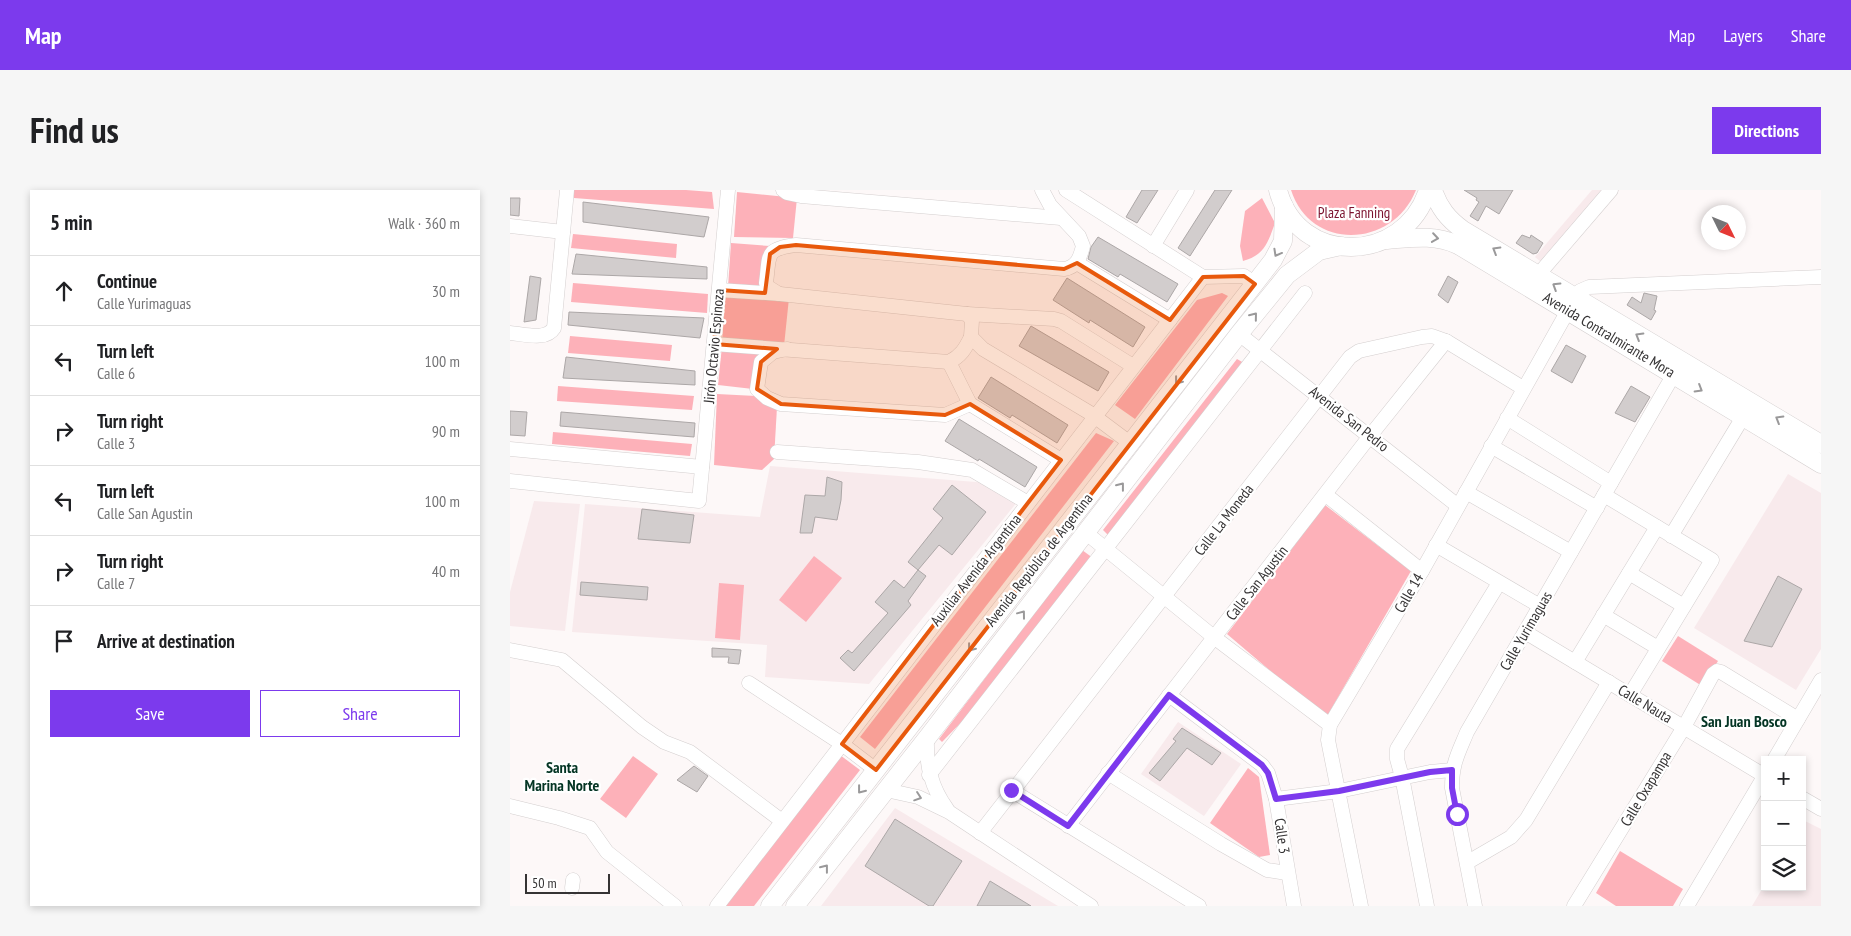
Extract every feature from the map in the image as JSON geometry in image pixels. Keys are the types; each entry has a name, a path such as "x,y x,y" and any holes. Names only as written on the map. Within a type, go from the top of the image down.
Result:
{"main road":[{"path":"1281,198 1294,221 1308,233 1323,242 1356,247 1372,245 1387,240 1408,225 1416,215 1428,190"},
{"name":"Avenida Contralmirante Mora","path":"1434,190 1440,207 1447,218 1538,275 1571,304 1674,374 1821,464"},
{"name":"Avenida República de Argentina","path":"770,906 1273,260 1284,241 1281,198"},
{"name":"Avenida Contralmirante Mora","path":"1387,240 1426,236 1446,240 1458,245 1571,304 1821,444"},
{"name":"Avenida República de Argentina","path":"795,906 1239,334 1287,275 1319,251 1341,246"}],"street":[{"path":"510,333 545,336 550,334 554,328 567,190"},
{"name":"Jirón Octavio Espinoza","path":"510,481 699,502 728,190"},
{"path":"783,190 787,193 801,196 1061,218"},
{"path":"780,294 768,287 766,283 770,254 774,249 796,245 1064,269 1072,268 1077,263 1083,246 1079,236 1050,205 1042,190"},
{"path":"1066,190 1085,195 1153,246 1203,277 1244,276 1255,284"},
{"path":"1153,246 1187,190"},
{"path":"1538,275 1611,190"},
{"path":"510,226 563,232"},
{"path":"1077,263 1170,320"},
{"name":"Auxiliar Avenida Argentina","path":"716,906 1203,277"},
{"path":"1571,304 1580,291 1589,287 1821,277"},
{"path":"719,290 780,294 968,314 1054,319 1061,321 1134,366"},
{"path":"929,775 1259,349 1305,293"},
{"name":"Calle 14","path":"1330,725 1422,571 1571,304"},
{"path":"714,344 949,362 958,357 965,349 971,337 972,320 968,314"},
{"name":"Avenida San Pedro","path":"1239,334 1458,506"},
{"name":"Calle La Moneda","path":"980,833 1011,790 1350,357 1359,351 1432,336 1446,341 1523,388"},
{"path":"971,337 983,349 1095,416 1130,443"},
{"name":"Calle San Agustin","path":"1068,826 1370,436 1446,341"},
{"path":"787,349 772,352 761,362 757,389 767,398 781,404 945,415 970,404"},
{"path":"949,362 970,404 1062,460"},
{"name":"Calle Yurimaguas","path":"1475,906 1468,862 1452,788 1452,770 1455,759 1467,732 1674,374"},
{"path":"1671,536 1743,417"},
{"path":"1507,418 1608,489 1657,527 1712,560 1630,695"},
{"path":"1492,446 1597,508"},
{"path":"510,449 702,467"},
{"path":"777,452 918,462 972,470 1028,503"},
{"path":"1466,492 1571,552"},
{"path":"1326,495 1422,571"},
{"path":"1575,662 1657,527"},
{"path":"1085,532 1215,638 1330,725 1328,740 1361,906"},
{"path":"1436,545 1540,606"},
{"path":"1629,573 1684,606"},
{"path":"1427,906 1397,759 1398,749 1499,583"},
{"path":"1604,616 1658,648"},
{"name":"Calle Nauta","path":"1525,632 1761,773"},
{"path":"510,650 562,660 642,727 664,742 695,755 782,821"},
{"name":"Calle Oxapampa","path":"1574,906 1684,727 1716,671 1721,672 1798,719"},
{"path":"1776,756 1821,680"},
{"path":"1468,862 1511,837 1526,820 1609,682"},
{"path":"749,683 842,744 876,770"},
{"name":"Calle 3","path":"1169,695 1262,765 1268,773 1276,799 1294,906"},
{"path":"927,738 926,756 929,775 940,800 948,812"},
{"path":"1276,799 1339,791 1430,772 1452,770"},
{"path":"1108,773 1214,840 1266,870 1287,873"},
{"path":"1687,906 1761,782"},
{"path":"886,790 918,797 948,812 1090,906"},
{"path":"1011,790 1199,906"},
{"path":"1806,799 1819,804"},
{"path":"510,806 590,828 607,852 675,906"}],"highlighted area":[{"path":"796,245 1064,269 1077,263 1170,320 1203,277 1244,276 1255,284 876,770 842,744 1061,460 970,404 945,415 781,404 757,389 761,362 777,349 714,344 719,290 765,293 770,254 780,247"}],"shaded area":[{"path":"1592,190 1619,190 1551,270 1535,257"},
{"path":"770,466 989,483 1018,501 869,684 765,677 767,645 572,632 585,504 760,517"},
{"path":"1788,474 1821,493 1821,649 1796,690 1694,628"},
{"path":"534,501 580,504 565,631 510,626 510,592"},
{"path":"1178,722 1241,764 1204,816 1141,774"},
{"path":"895,808 1058,906 821,906"},
{"path":"1806,822 1821,829 1821,906 1752,906 1761,891 1806,891"}],"green space":[{"path":"574,190 686,190 712,192 714,209 574,198"},
{"name":"Plaza Fanning","path":"1291,190 1416,190 1405,209 1390,223 1372,232 1352,235 1333,233 1316,224 1301,210"},
{"path":"737,192 797,198 793,238 734,237"},
{"path":"1262,198 1275,223 1265,247 1256,255 1243,261 1240,246 1245,211"},
{"path":"573,234 677,244 676,258 571,248"},
{"path":"731,243 770,246 764,290 728,287"},
{"path":"573,283 708,294 707,313 571,302"},
{"path":"726,293 789,298 784,346 722,341"},
{"path":"1222,293 1228,296 1135,419 1115,405 1197,300"},
{"path":"570,336 672,345 670,361 568,353"},
{"path":"722,346 769,351 753,389 718,385"},
{"path":"1237,359 1244,363 1109,536 1103,530"},
{"path":"558,386 694,396 692,410 557,401"},
{"path":"717,394 756,396 777,407 774,459 762,470 714,465"},
{"path":"553,432 692,444 690,456 552,444"},
{"path":"1096,433 1114,441 875,749 860,737"},
{"path":"1325,505 1411,571 1326,718 1227,634"},
{"path":"1082,550 1093,558 981,702 942,742 939,739"},
{"path":"814,556 842,578 806,622 779,600"},
{"path":"719,583 744,585 740,640 715,638"},
{"path":"1678,636 1718,661 1702,686 1662,661"},
{"path":"840,755 860,770 754,906 724,906"},
{"path":"633,756 658,774 626,818 600,799"},
{"path":"1248,768 1259,777 1270,855 1259,857 1210,823"},
{"path":"1620,851 1683,889 1673,906 1616,906 1596,893"}],"building":[{"path":"1142,190 1158,190 1137,223 1126,217"},
{"path":"1215,190 1232,190 1190,256 1178,248"},
{"path":"1464,190 1513,190 1499,214 1486,206 1478,221 1470,216 1479,202 1476,200 1477,198"},
{"path":"510,198 520,198 519,216 510,215"},
{"path":"583,202 709,217 704,237 583,222"},
{"path":"1522,235 1530,238 1531,235 1543,243 1537,253 1533,254 1516,243"},
{"path":"1098,237 1178,284 1167,302 1120,274 1118,277 1088,259 1091,247"},
{"path":"576,254 707,267 707,279 572,274"},
{"path":"530,276 541,278 536,320 524,322"},
{"path":"1448,276 1458,282 1448,303 1438,295"},
{"path":"1067,278 1145,327 1133,347 1090,320 1089,323 1053,300"},
{"path":"1644,293 1657,296 1654,310 1656,311 1651,320 1627,305 1632,297 1641,303"},
{"path":"569,312 704,318 700,338 568,325"},
{"path":"1031,326 1109,372 1098,391 1019,346"},
{"path":"1566,345 1586,356 1572,383 1551,371"},
{"path":"566,357 695,371 695,385 563,378"},
{"path":"991,377 1068,425 1057,443 1012,415 1010,418 978,398"},
{"path":"1631,386 1650,397 1635,422 1615,413"},
{"path":"510,411 527,412 525,436 510,435"},
{"path":"561,412 695,423 694,437 560,426"},
{"path":"959,419 1037,467 1025,487 945,441"},
{"path":"827,477 842,482 837,520 815,517 812,533 800,533 805,495 825,496"},
{"path":"952,485 986,512 952,555 939,545 918,570 908,562 943,518 933,509"},
{"path":"642,509 694,515 690,543 638,539"},
{"path":"918,570 926,576 908,601 911,605 854,671 840,658 848,650 852,653 888,613 875,602 894,580 904,588"},
{"path":"1778,576 1802,589 1772,647 1744,641"},
{"path":"581,582 648,587 647,600 580,595"},
{"path":"712,648 741,650 739,664 728,663 729,657 712,657"},
{"path":"1182,728 1221,753 1212,765 1187,748 1160,781 1149,773 1176,741 1173,739"},
{"path":"694,766 708,776 697,792 677,780"},
{"path":"895,819 962,861 933,906 929,906 865,866"},
{"path":"990,881 1031,906 977,906"}],"district":[{"name":"San Juan Bosco","path":"1744,721"},
{"name":"Santa Marina Norte","path":"562,776"}],"route":[{"path":"1011,790 1068,826 1169,695 1262,765 1268,773 1276,799 1339,791 1430,772 1452,770 1452,788 1457,814"}]}
